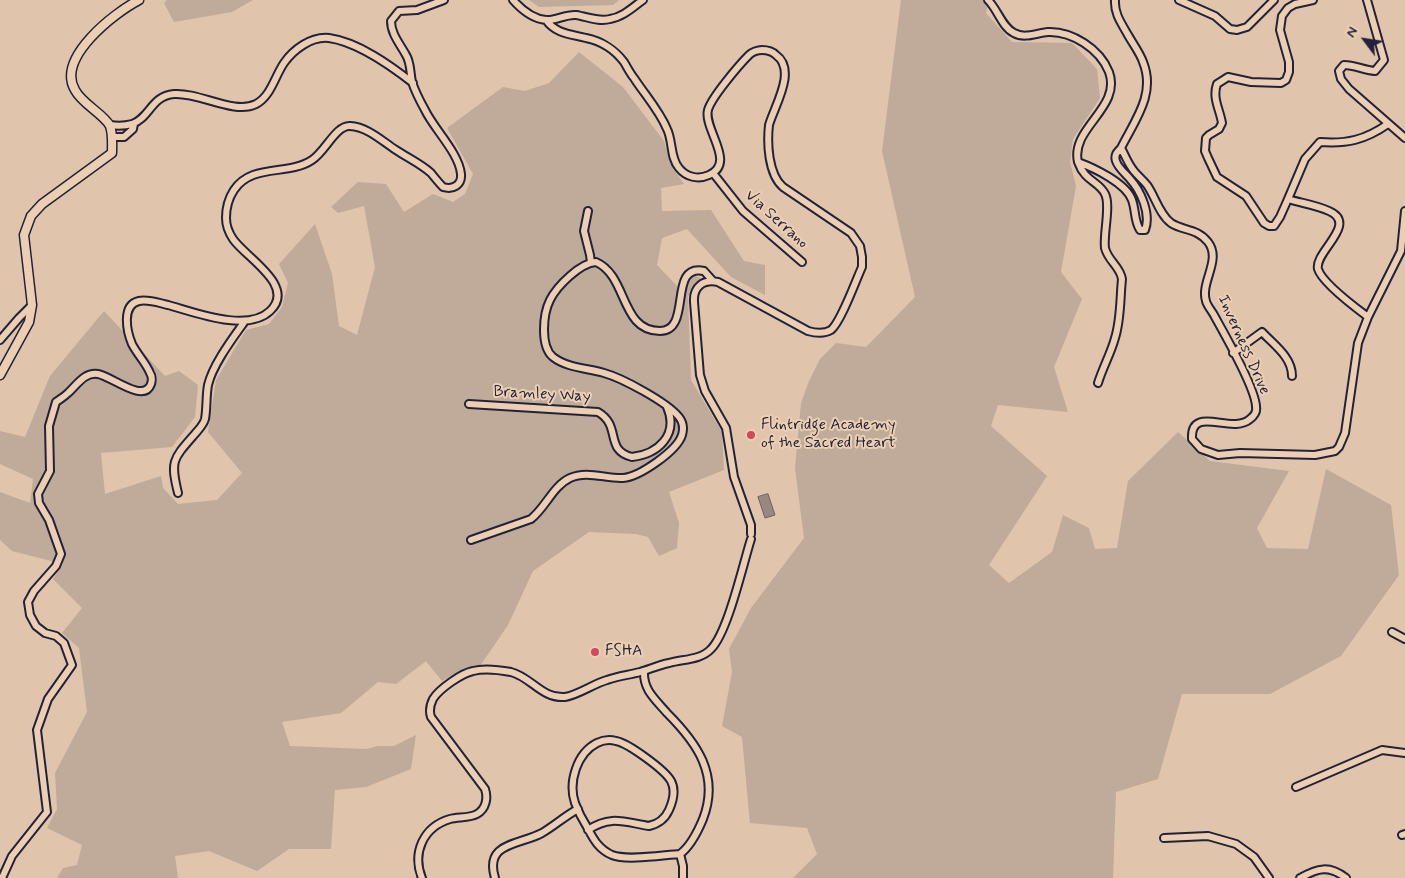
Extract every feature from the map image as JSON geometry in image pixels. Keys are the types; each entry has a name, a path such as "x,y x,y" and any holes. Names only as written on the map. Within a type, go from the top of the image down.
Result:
{"street":[{"path":"138,0 112,16 94,34 82,48 70,72 71,82 75,91 84,102 110,125 123,126 134,124 143,117 152,104 166,95 176,93 243,107 259,102 267,94 284,63 293,52 304,44 317,39 328,38 362,50 392,67 412,83"},
{"path":"2,878 12,856 47,812 37,730 48,698 72,665 64,642 56,636 45,633 36,626 30,615 28,602 34,591 56,566 61,554 49,520 39,503 38,494 50,471 49,426 56,402 67,395 88,375 97,374 108,377 141,392 147,390 151,385 150,373 132,344 128,330 127,314 130,307 136,302 155,302 228,320 245,321 255,319 270,312 275,305 277,295 275,285 268,274 238,245 229,231 226,221 230,196 245,177 255,173 304,164 323,151 338,130 343,126 350,126 371,133 419,164 443,187 449,189 455,187 460,182 461,175 451,150 425,112 412,83 408,58 391,28 391,21 399,11 417,10 444,0"},
{"path":"513,0 532,16 546,20 574,15 601,20 611,19 623,15 643,0"},
{"path":"988,0 999,13 1006,28 1013,33 1022,36 1045,32 1063,34 1087,46 1105,64 1111,80 1109,97 1081,141 1076,154 1082,172 1107,197 1105,248 1112,262 1121,272 1122,279 1115,340 1103,365 1098,382"},
{"path":"1078,162 1103,173 1128,193 1132,200 1136,225 1140,230 1145,230 1147,225 1141,194 1115,159 1116,152 1121,148 1143,108 1147,85 1143,62 1116,14 1114,0"},
{"path":"1179,0 1215,16 1230,29 1237,30 1247,26 1274,0"},
{"path":"1312,0 1295,4 1288,8 1282,16 1280,30 1290,62 1286,80 1281,83 1251,82 1228,77 1217,84 1214,91 1222,123 1219,129 1209,135 1205,142 1205,151 1217,177 1246,196 1264,223 1274,226 1290,199 1306,159 1320,142 1339,143 1361,139 1373,135 1388,124"},
{"path":"1367,0 1384,60 1374,71 1365,70 1354,65 1344,65 1339,71 1341,79 1348,89 1405,138"},
{"path":"471,540 531,519 562,483 568,479 582,474 627,478 660,459 676,446 683,429 680,418 667,406 622,380 605,373 564,364 547,350 544,338 546,313 551,299 579,269 591,262 600,264 610,272 632,316 637,322 650,330 669,329 676,322 683,283 690,273 695,270 704,271 713,281 726,286 808,331 819,333 826,332 837,322 862,266 860,246 851,233 783,187 774,177 769,141 769,125 787,73 783,62 773,52 759,50 749,55 714,98 708,110 708,117 720,152 720,159 717,169 713,173 697,178 685,174 676,164 667,129 653,105 618,55 594,40 557,30 550,26 546,20"},
{"path":"112,138 124,137 133,129 134,124"},
{"path":"0,375 28,322 32,305 24,235 31,216 42,204 112,152 110,125"},
{"name":"Inverness Drive","path":"1121,148 1134,170 1147,185 1170,223 1194,231 1208,243 1212,251 1205,300 1234,352 1255,399 1257,408 1254,416 1239,425 1206,421 1200,422 1195,426 1191,433 1196,445 1218,455 1240,453 1315,455 1335,451 1339,447 1345,433 1358,343 1368,317 1402,251 1405,211"},
{"name":"Via Serrano","path":"713,173 743,211 802,262"},
{"path":"1290,199 1330,211 1336,216 1339,222 1338,230 1320,260 1318,267 1321,277 1368,317"},
{"path":"588,211 584,231 591,262"},
{"path":"422,878 418,868 418,852 419,846 427,834 441,823 477,814 484,807 486,798 484,790 431,717 430,706 436,695 456,679 477,670 513,673 526,679 544,692 564,697 576,694 601,682 668,663 693,659 712,648 723,630 751,536 751,525 734,477 726,428 706,391 700,375 694,296 702,283 713,281"},
{"path":"0,340 18,318 32,305"},
{"path":"178,493 173,474 177,454 201,428 205,420 208,384 224,353 245,321"},
{"path":"1234,352 1262,332 1288,360 1292,369 1292,376"},
{"name":"Bramley Way","path":"469,404 598,412 609,420 618,450 632,457 646,454 657,447 668,436 671,422 667,406"},
{"path":"1392,632 1405,639"},
{"path":"588,830 596,824 613,820 649,826 658,822 667,814 672,803 674,792 671,781 662,770 626,745 610,740 600,742 588,750 578,762 573,788 574,802 588,830 604,851 617,856 680,854 692,841 706,811 709,788 707,767 695,745 650,695 645,684 644,671"},
{"path":"1296,787 1382,750 1405,753"},
{"path":"495,878 493,871 494,860 496,855 505,846 537,836 555,826 578,809"},
{"path":"1164,838 1208,836 1236,844 1254,857 1269,878"},
{"path":"680,854 684,866 684,878"},
{"path":"1300,878 1310,872 1323,869 1338,872 1346,878"}],"shaded area":[{"path":"167,0 253,0 232,12 174,22 164,3"},
{"path":"529,0 619,0 613,5 539,7"},
{"path":"901,0 989,0 986,13 1012,42 1072,43 1097,69 1100,98 1073,139 1070,162 1076,186 1061,272 1082,299 1054,367 1068,412 998,405 991,426 1047,476 989,565 1009,583 1052,552 1063,515 1089,528 1095,549 1117,548 1128,481 1178,432 1210,461 1289,471 1257,528 1267,548 1308,549 1326,469 1391,505 1399,575 1341,656 1270,694 1182,694 1158,779 1116,792 1113,878 793,878 817,854 807,828 750,823 742,737 722,726 732,672 729,649 751,608 804,538 795,468 801,403 809,381 820,359 836,343 866,347 915,297 882,151"},
{"path":"579,52 623,87 664,141 671,165 684,184 661,188 662,211 711,210 744,261 765,265 765,295 731,277 687,229 662,238 657,265 677,286 694,275 700,278 688,297 691,380 722,432 724,470 669,492 679,523 677,548 659,556 648,537 636,534 589,532 533,571 508,625 480,666 467,667 442,681 426,661 396,684 378,682 341,713 282,722 290,746 367,749 378,746 394,746 416,735 411,769 366,787 335,790 331,849 289,849 257,871 209,851 175,856 178,878 57,878 63,868 77,865 82,845 47,828 57,809 55,773 87,712 79,648 62,633 82,608 53,579 63,564 12,551 0,540 0,492 30,503 33,479 0,464 0,431 25,437 50,376 104,311 165,376 179,371 198,385 195,417 172,447 101,453 105,494 161,476 163,488 178,504 217,500 242,473 208,432 216,380 246,330 269,324 282,307 288,283 279,264 315,224 332,274 339,326 357,335 375,267 364,206 338,213 331,207 358,182 386,184 404,212 433,194 453,202 465,194 473,174 447,128 503,87 525,91 549,83"},
{"path":"768,494 775,515 765,518 758,497"}],"place":[{"name":"Flintridge Academy of the Sacred Heart","path":"751,435"},
{"name":"FSHA","path":"595,652"}]}
